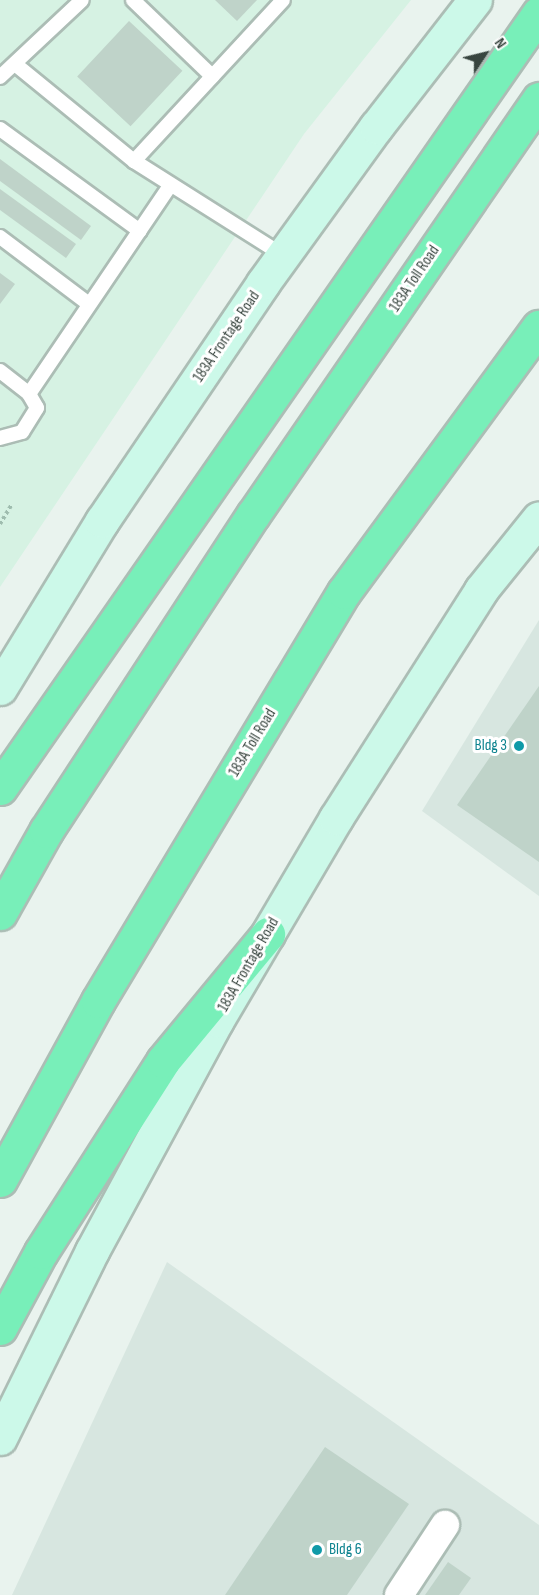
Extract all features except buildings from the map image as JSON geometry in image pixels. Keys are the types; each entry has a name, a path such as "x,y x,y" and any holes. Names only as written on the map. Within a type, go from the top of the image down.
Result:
{"highway":[{"path":"0,788 515,43 539,13"},
{"name":"183A Toll Road","path":"0,913 46,831 253,515 539,99"},
{"name":"183A Toll Road","path":"0,1180 98,1001 344,592 539,327"},
{"path":"0,1328 40,1252 163,1061 267,934"}],"main road":[{"name":"183A Frontage Road","path":"0,688 102,521 284,256 475,0"},
{"name":"183A Frontage Road","path":"0,1438 92,1251 267,934 481,590 539,518"}],"street":[{"path":"399,1595 446,1525"}],"lane":[{"path":"0,76 82,0"},
{"path":"133,0 212,76"},
{"path":"134,161 283,0"},
{"path":"15,64 134,161 170,186 284,256"},
{"path":"0,129 140,231"},
{"path":"29,394 170,186"},
{"path":"0,237 89,304"},
{"path":"0,372 29,394 36,415 22,432 0,438"}],"path":[{"path":"0,524 12,504"}],"shaded area":[{"path":"0,0 411,0 304,134 0,587"},
{"path":"539,620 539,896 422,811"},
{"path":"167,1262 539,1525 539,1595 12,1595"}],"place":[{"name":"Bldg 3","path":"519,746"},
{"name":"Bldg 6","path":"317,1550"}]}
